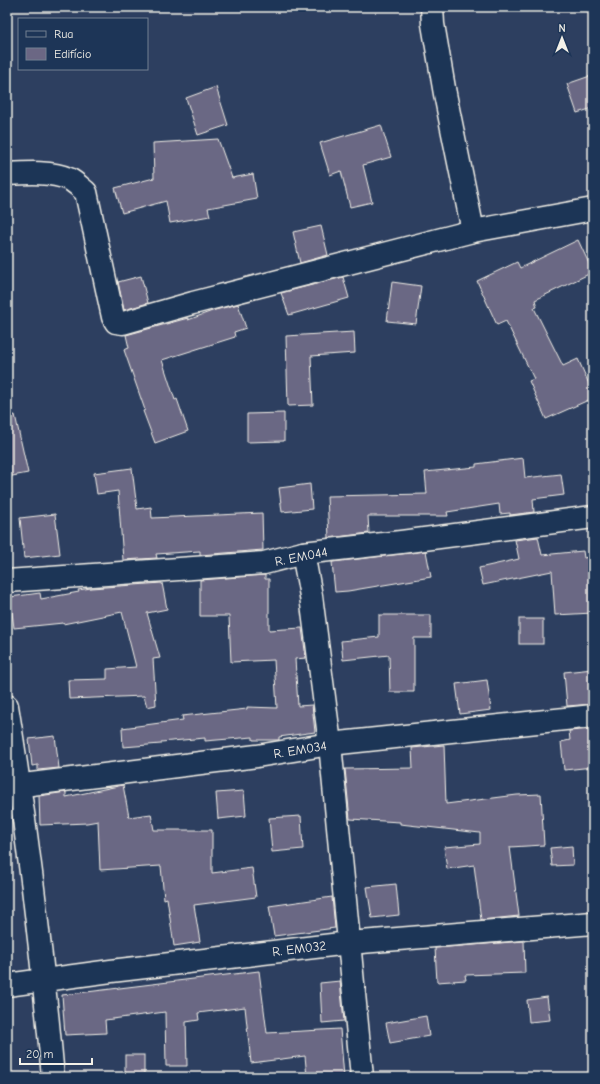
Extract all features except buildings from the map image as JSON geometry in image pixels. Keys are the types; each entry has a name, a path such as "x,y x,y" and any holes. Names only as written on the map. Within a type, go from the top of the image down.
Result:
{"street":[{"path":"432,7 433,24 445,94 473,231"},
{"path":"7,174 47,174 69,179 86,192 113,317 116,322 123,323 193,303 473,231 593,209"},
{"name":"R. EM044","path":"7,581 264,563 304,553 593,517"},
{"path":"304,553 330,744 362,1077"},
{"path":"7,706 13,786 45,979 53,1077"},
{"name":"R. EM034","path":"13,786 257,756 330,744 593,716"},
{"name":"R. EM032","path":"7,985 45,979 348,943 593,922"}]}
